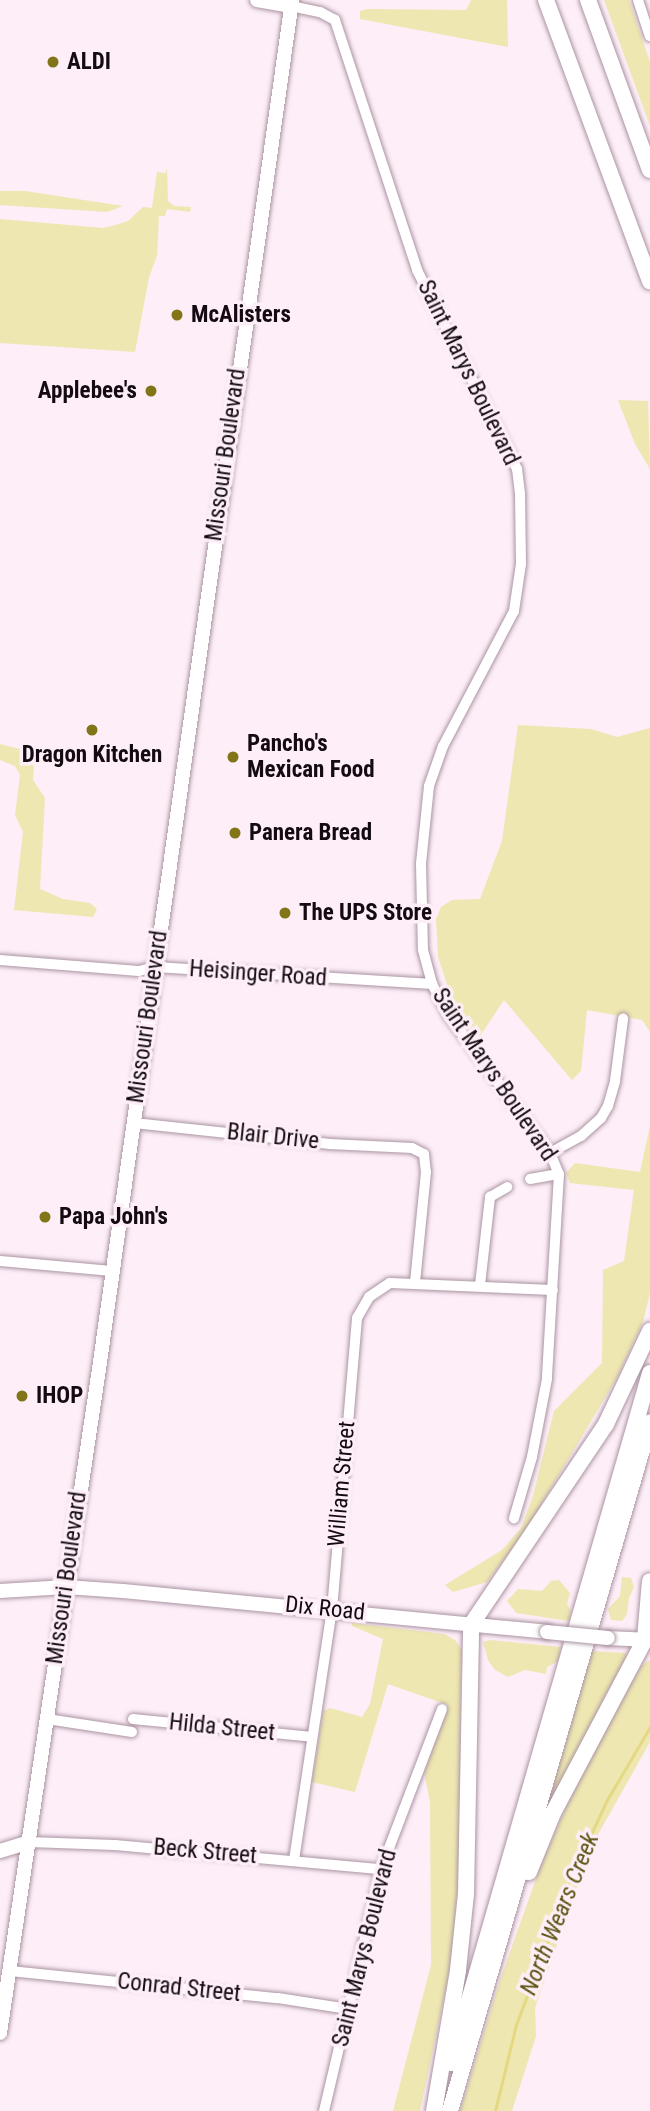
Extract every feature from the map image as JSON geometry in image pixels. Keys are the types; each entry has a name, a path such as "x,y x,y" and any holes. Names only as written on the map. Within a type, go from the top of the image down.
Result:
{"highway":[{"path":"546,0 650,281"},
{"path":"588,0 650,170"},
{"path":"435,2111 458,1970 466,1894 471,1625 606,1424 650,1331"},
{"path":"435,2111 650,1373"},
{"path":"450,2111 650,1422"},
{"path":"490,1972 553,1813 648,1639 650,1581"}],"main road":[{"path":"257,0 291,3"},
{"name":"Missouri Boulevard","path":"0,2033 113,1271 291,3"},
{"name":"Dix Road","path":"0,1591 66,1587 608,1638 648,1639"},
{"path":"0,1850 29,1842"}],"street":[{"path":"638,0 650,36"},
{"name":"Saint Marys Boulevard","path":"291,3 335,20 417,270 517,470 522,564 514,611 443,746 429,786 421,877 423,950 432,984 449,1016 550,1153 559,1174 547,1379 532,1457 514,1518"},
{"name":"Heisinger Road","path":"0,960 139,971 155,967 432,984"},
{"path":"550,1153 580,1136 601,1118 608,1106 615,1081 623,1019"},
{"name":"Blair Drive","path":"134,1123 326,1143 412,1147 424,1154 426,1172 415,1283"},
{"path":"530,1179 559,1174"},
{"path":"480,1285 490,1197 507,1187"},
{"path":"0,1261 113,1271"},
{"name":"William Street","path":"294,1860 332,1610 356,1318 369,1297 390,1283 553,1290"},
{"name":"Saint Marys Boulevard","path":"324,2111 381,1869 442,1709"},
{"path":"47,1719 132,1732"},
{"name":"Hilda Street","path":"133,1719 312,1737"},
{"name":"Beck Street","path":"29,1842 79,1842 381,1869"},
{"name":"Conrad Street","path":"10,1970 278,1998 348,2010"}],"shaded area":[{"path":"471,0 507,0 508,47 360,19 360,11 367,9 466,10"},
{"path":"604,0 629,0 650,62 650,126"},
{"path":"167,167 168,201 174,206 191,207 190,212 167,209 165,216 159,216 157,256 149,277 135,352 0,343 0,219 103,228 116,225 128,221 143,207 152,208 157,172 166,173"},
{"path":"0,191 25,191 123,206 107,212 0,205"},
{"path":"618,400 648,401 650,469 635,444"},
{"path":"518,725 591,729 617,737 650,728 650,1032 642,1020 587,1010 581,1071 572,1080 504,1000 478,1039 454,1006 438,957 436,919 441,907 452,900 480,899 502,841"},
{"path":"0,744 35,753 33,780 45,798 40,889 63,899 90,903 97,909 93,917 14,910 23,832 15,815 20,775 15,766 0,760"},
{"path":"650,1126 650,1293 643,1322 618,1376 526,1530 487,1582 453,1592 445,1585 502,1550 521,1528 533,1496 554,1411 602,1363 603,1270 624,1261 634,1190 570,1183 566,1173 575,1163 640,1172"},
{"path":"622,1577 631,1578 634,1587 627,1614 622,1621 611,1620 608,1609 620,1596"},
{"path":"559,1580 570,1593 567,1604 571,1611 569,1621 516,1613 507,1601 518,1589 542,1591 551,1581"},
{"path":"352,1623 444,1634 455,1640 463,1651 459,1874 451,1964 420,2111 393,2111 431,1965 430,1802 424,1772 448,1705 388,1684 355,1792 312,1782 323,1711 330,1708 362,1717 370,1704 383,1639 352,1626"},
{"path":"490,1640 561,1647 558,1661 547,1667 546,1674 525,1670 508,1677 495,1670 488,1660 483,1642"},
{"path":"591,1651 625,1653 628,1657 539,1826"},
{"path":"650,1660 650,1742 591,1847 535,2008 536,2036 512,2111 460,2111 498,1986 542,1862 580,1776 640,1667"}],"waterway":[{"name":"North Wears Creek","path":"495,2111 516,2025 574,1871 607,1800 650,1727"}],"place":[{"name":"ALDI","path":"53,62"},
{"name":"McAlisters","path":"177,315"},
{"name":"Applebee's","path":"151,391"},
{"name":"Dragon Kitchen","path":"92,730"},
{"name":"Pancho's Mexican Food","path":"233,757"},
{"name":"Panera Bread","path":"235,833"},
{"name":"The UPS Store","path":"285,913"},
{"name":"Papa John's","path":"45,1217"},
{"name":"IHOP","path":"22,1396"}]}
